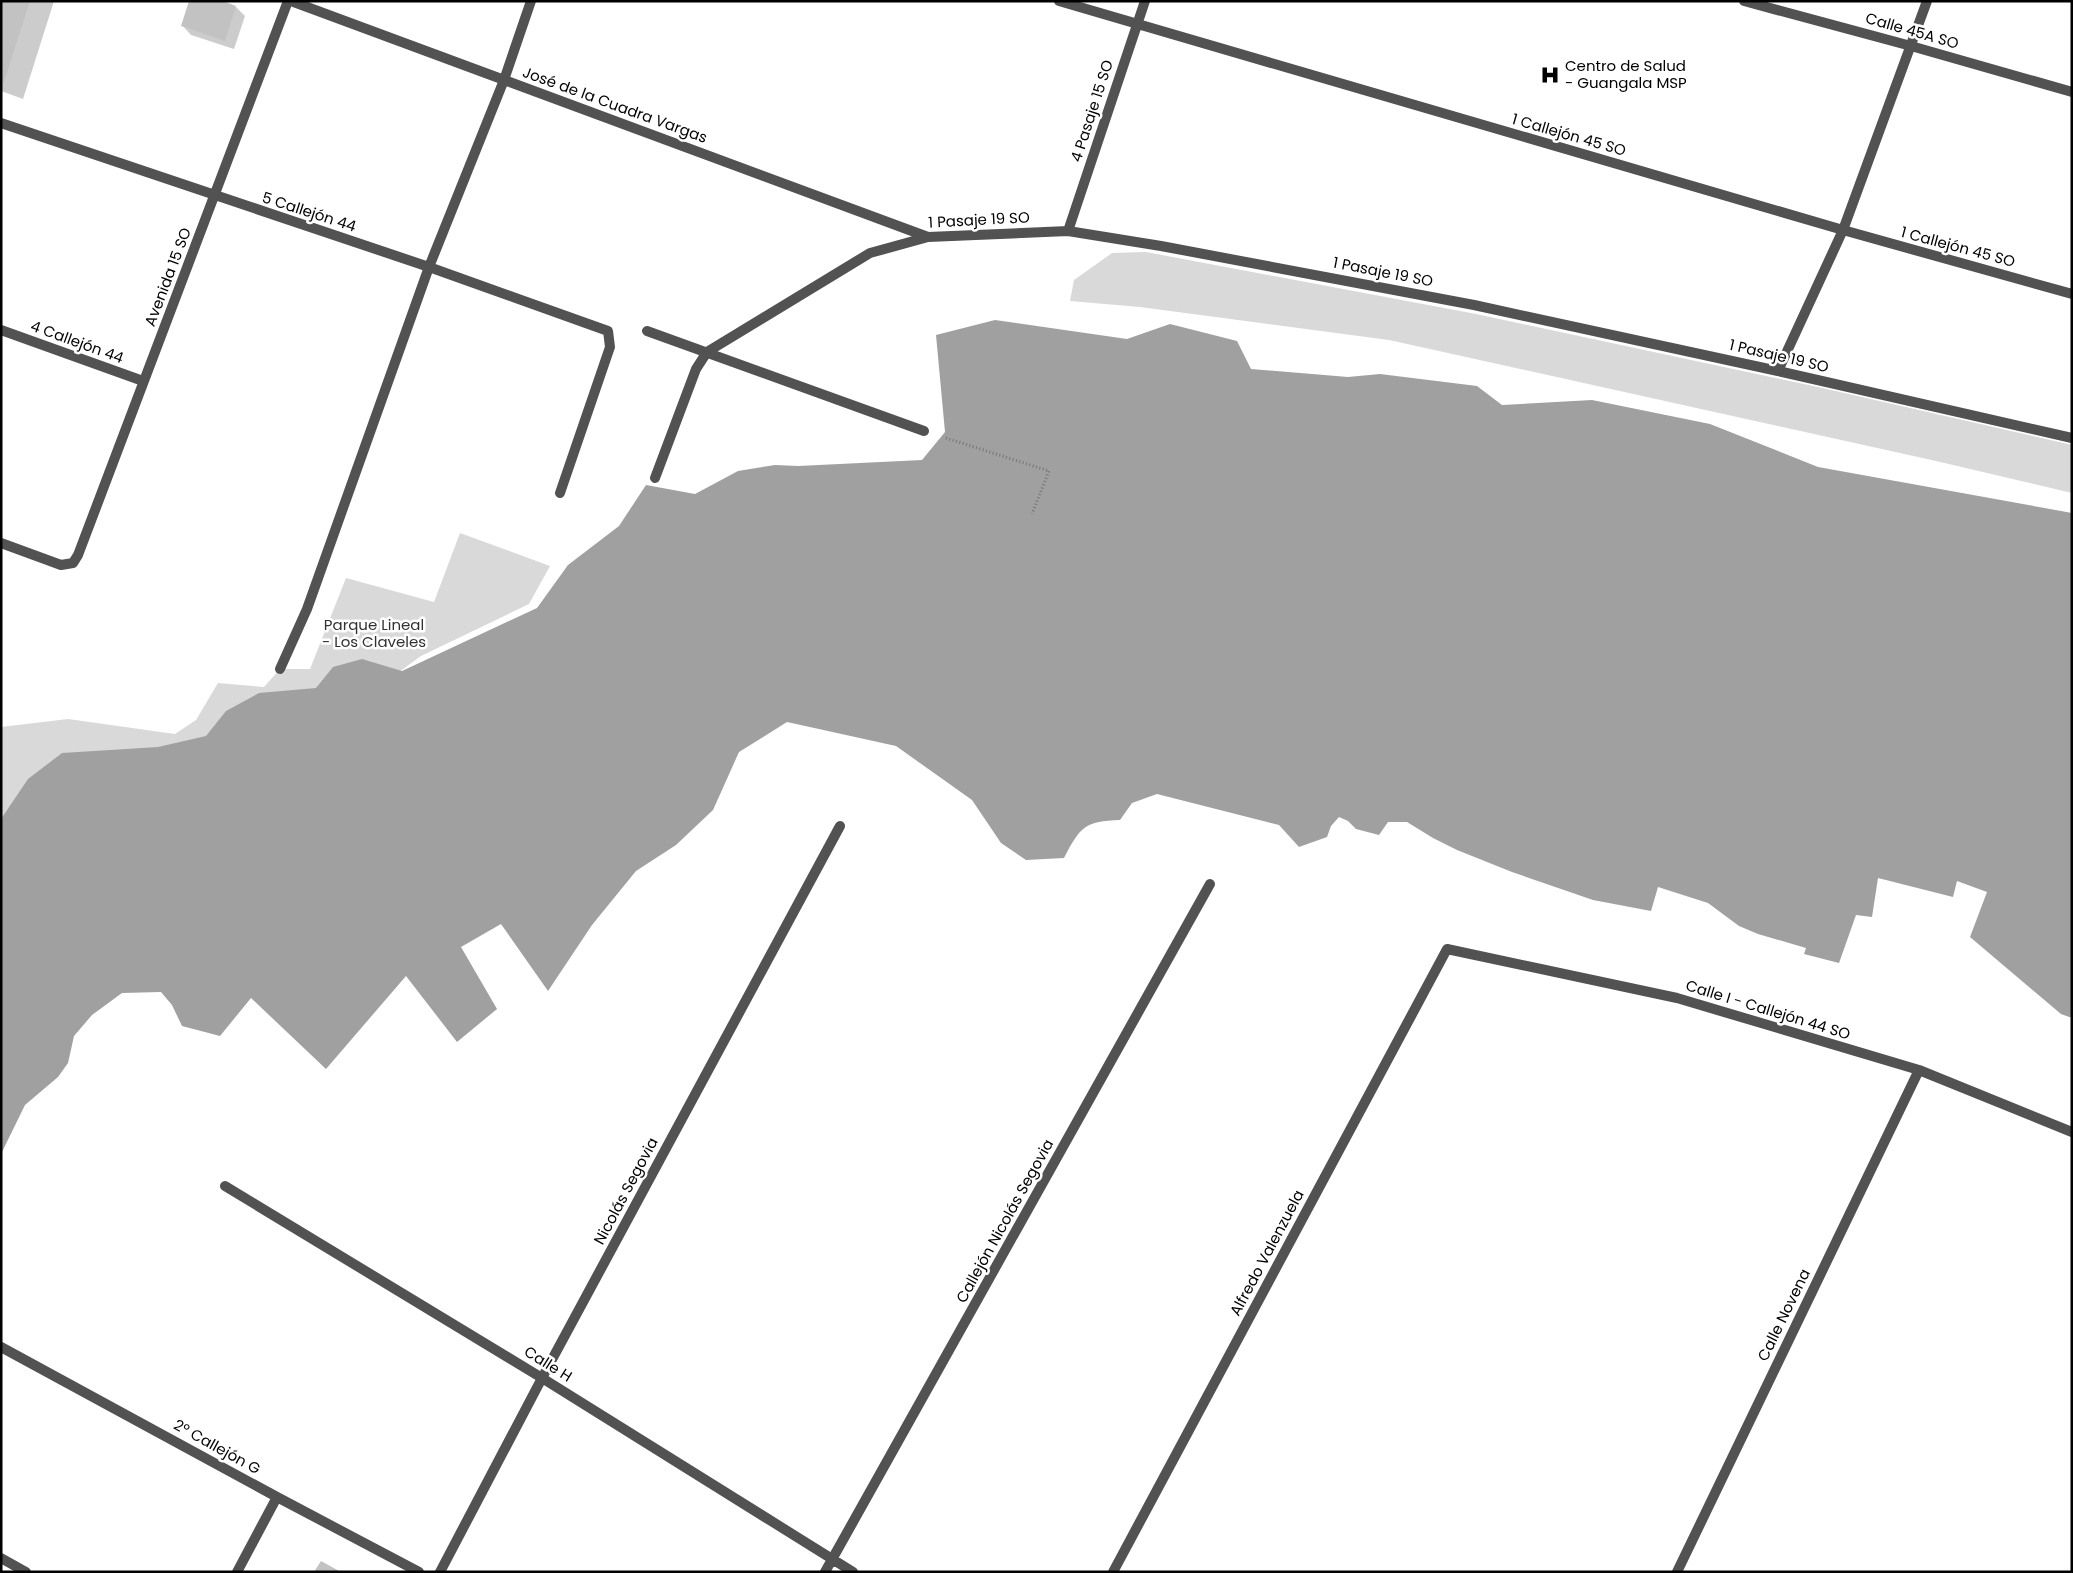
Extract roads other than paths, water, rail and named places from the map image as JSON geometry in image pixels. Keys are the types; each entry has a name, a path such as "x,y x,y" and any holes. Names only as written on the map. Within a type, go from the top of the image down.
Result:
{"street":[{"name":"José de la Cuadra Vargas","path":"289,1 928,237"},
{"name":"Avenida 15 SO","path":"1,543 61,565 73,563 78,555 289,1"},
{"path":"280,669 307,609 430,268 504,80 531,1"},
{"name":"1 Callejón 45 SO","path":"1059,1 1843,230 2072,294"},
{"name":"4 Pasaje 15 SO","path":"1068,231 1145,1"},
{"name":"Calle 45A SO","path":"1744,1 2072,92"},
{"path":"1778,371 1843,230 1926,1"},
{"name":"5 Callejón 44","path":"1,122 430,268 608,331 610,347 560,493"},
{"name":"1 Pasaje 19 SO","path":"707,352 870,253 928,237 1068,231 1161,246 1474,305 1778,371 2072,438"},
{"name":"4 Callejón 44","path":"1,330 143,381"},
{"path":"647,331 924,431"},
{"path":"655,478 696,368 707,352"},
{"name":"Nicolás Segovia","path":"440,1572 542,1378 840,826"},
{"name":"Callejón Nicolás Segovia","path":"825,1572 1210,884"},
{"name":"Calle I - Callejón 44 SO","path":"1447,949 1677,998 1919,1070 2072,1132"},
{"name":"Alfredo Valenzuela","path":"1113,1572 1447,949"},
{"name":"Calle Novena","path":"1677,1572 1919,1070"},
{"name":"Calle H","path":"225,1186 542,1378 853,1572"},
{"name":"2º Callejón G","path":"1,1346 277,1497 419,1572"},
{"path":"237,1572 277,1497"},
{"path":"1,1558 26,1572"}],"place":[{"name":"Centro de Salud - Guangala MSP","path":"1550,75"}],"park label":[{"name":"Parque Lineal - Los Claveles","path":"374,634"}]}
